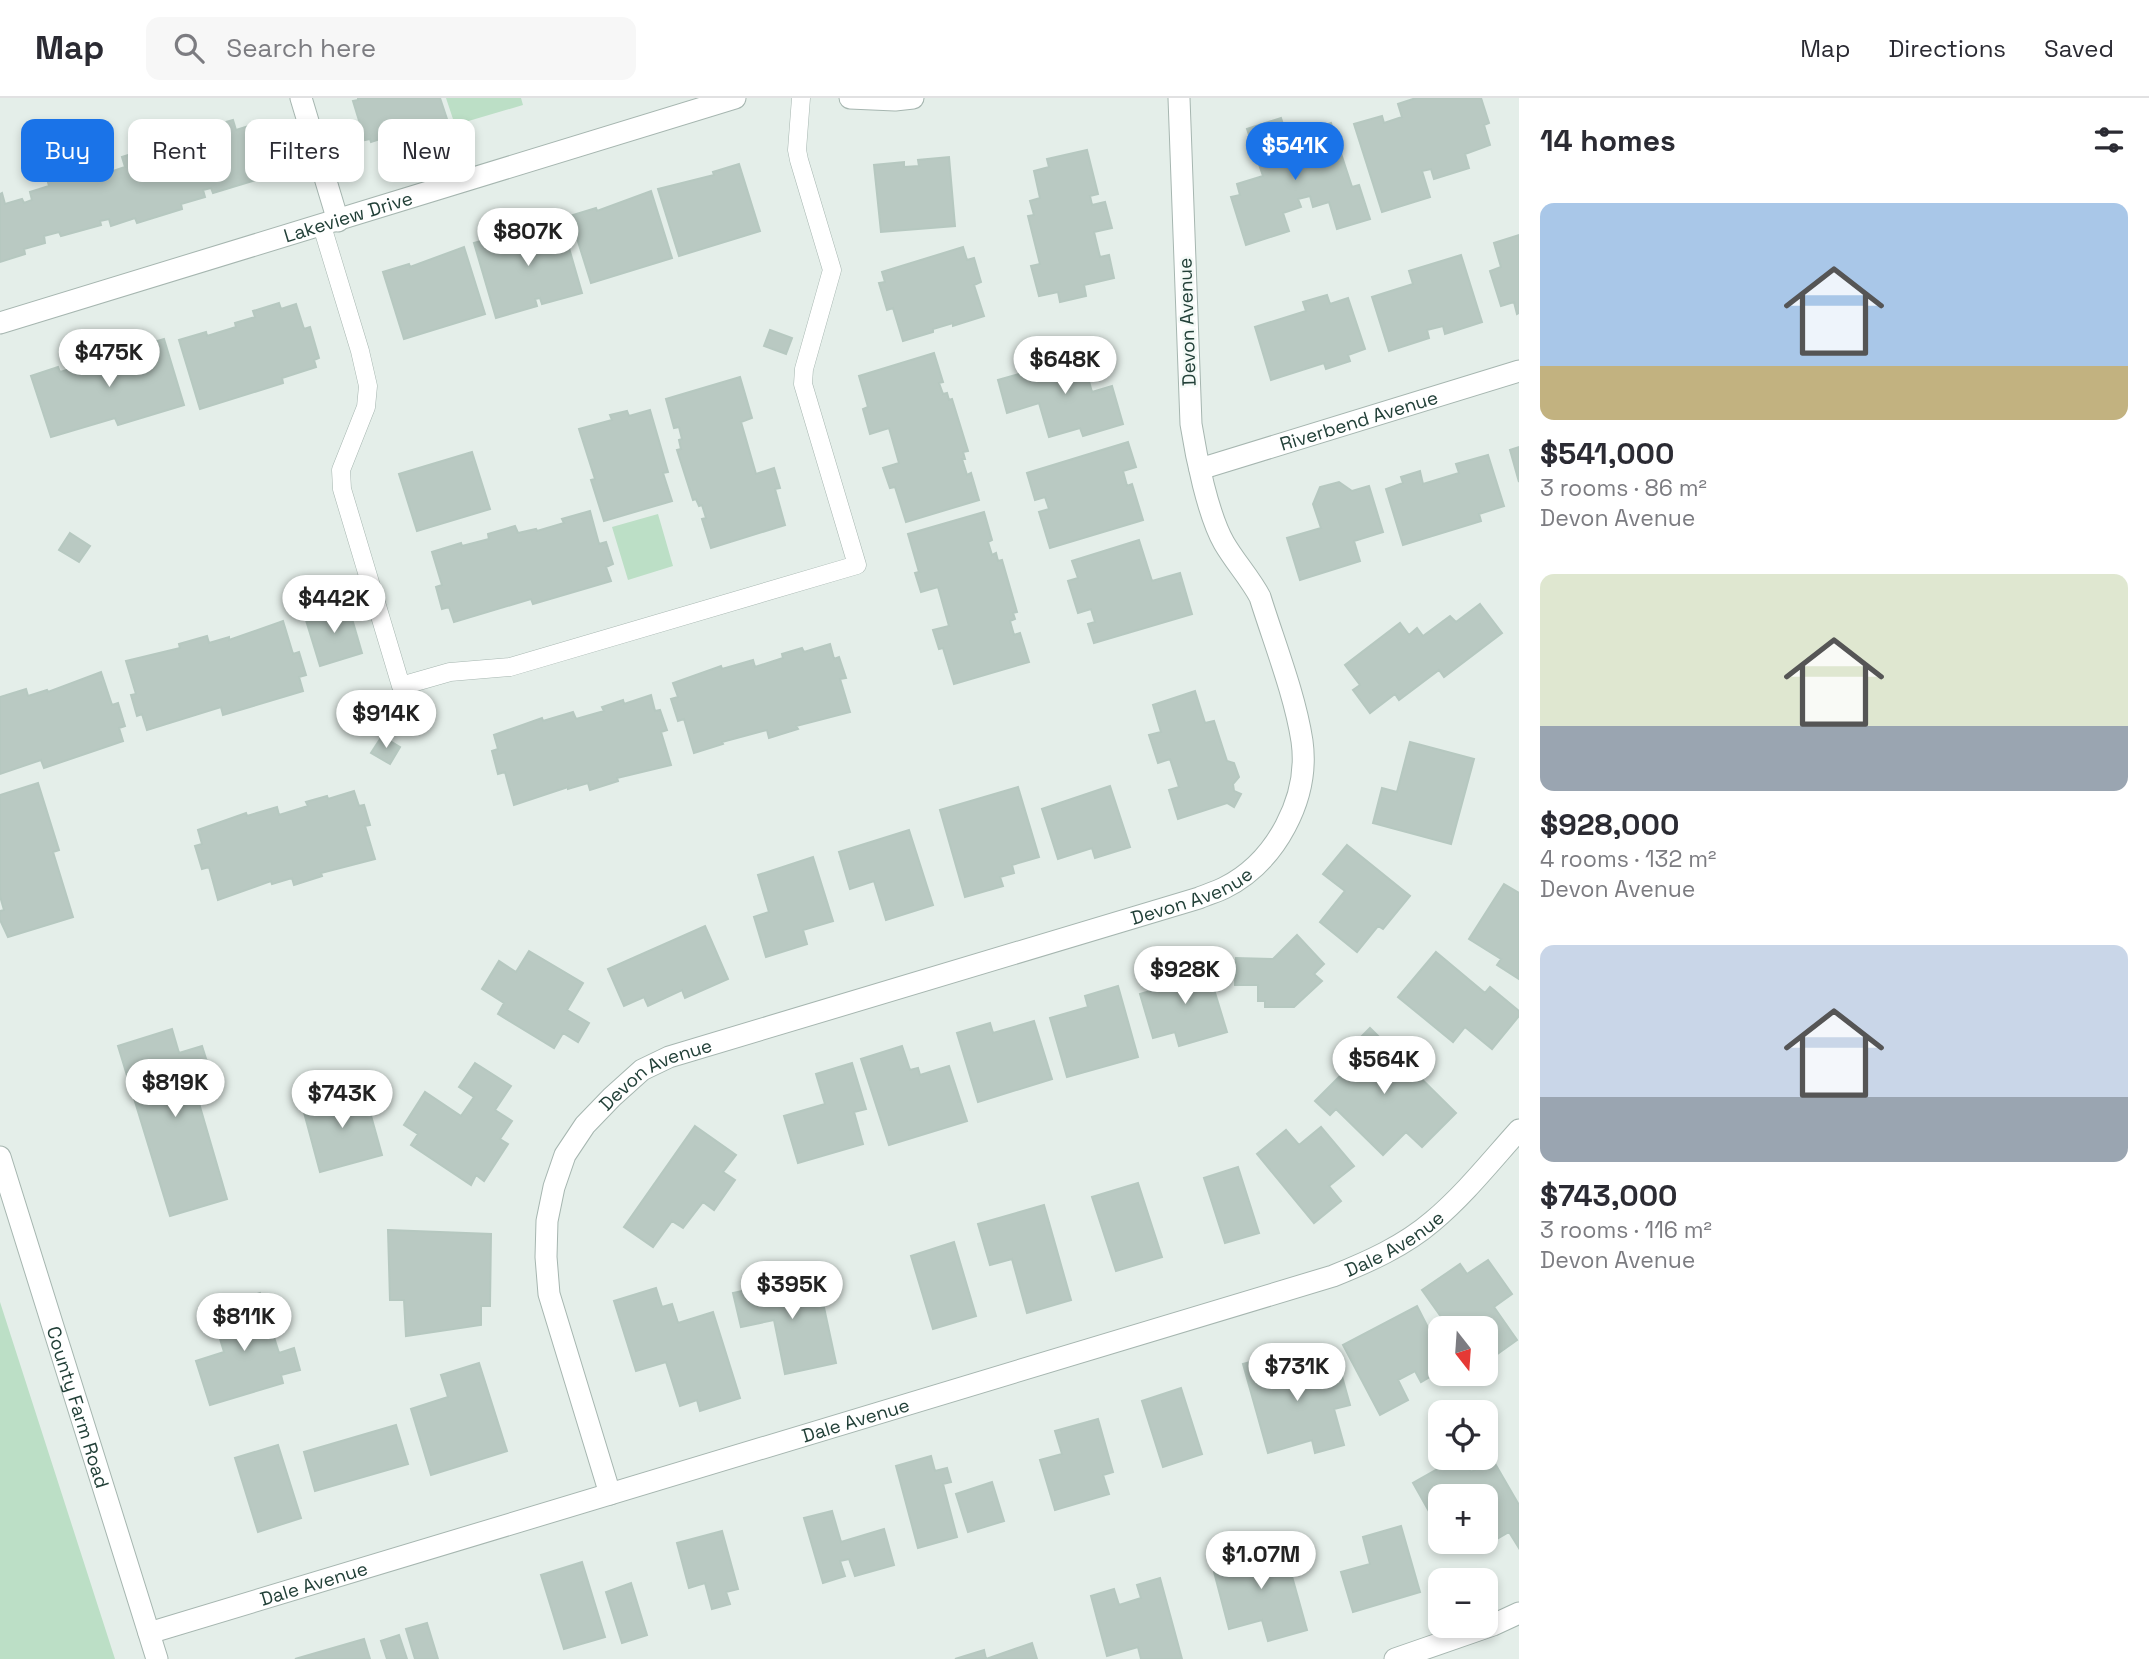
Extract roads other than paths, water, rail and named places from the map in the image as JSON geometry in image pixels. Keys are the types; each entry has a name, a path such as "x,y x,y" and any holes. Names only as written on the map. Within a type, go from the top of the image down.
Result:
{"street":[{"path":"301,98 330,223"},
{"name":"Lakeview Drive","path":"0,323 735,98"},
{"path":"850,98 913,98"},
{"name":"Devon Avenue","path":"610,1494 549,1294 546,1257 547,1221 565,1155 585,1125 612,1097 642,1070 668,1057 1160,910 1225,887 1265,856 1283,832 1295,803 1303,772 1302,743 1297,719 1260,597 1222,541 1200,469 1191,424 1179,98"},
{"name":"Riverbend Avenue","path":"1200,469 1519,371"},
{"name":"Dale Avenue","path":"149,1633 1333,1276 1366,1263 1431,1224 1519,1130"},
{"name":"County Farm Road","path":"0,1157 157,1659"},
{"path":"1395,1659 1425,1655 1519,1613"}],"lane":[{"path":"330,223 368,386 366,407 341,470 342,489 401,686 450,672 510,667 857,565 803,384 804,369 832,270 797,150 801,98"}]}
